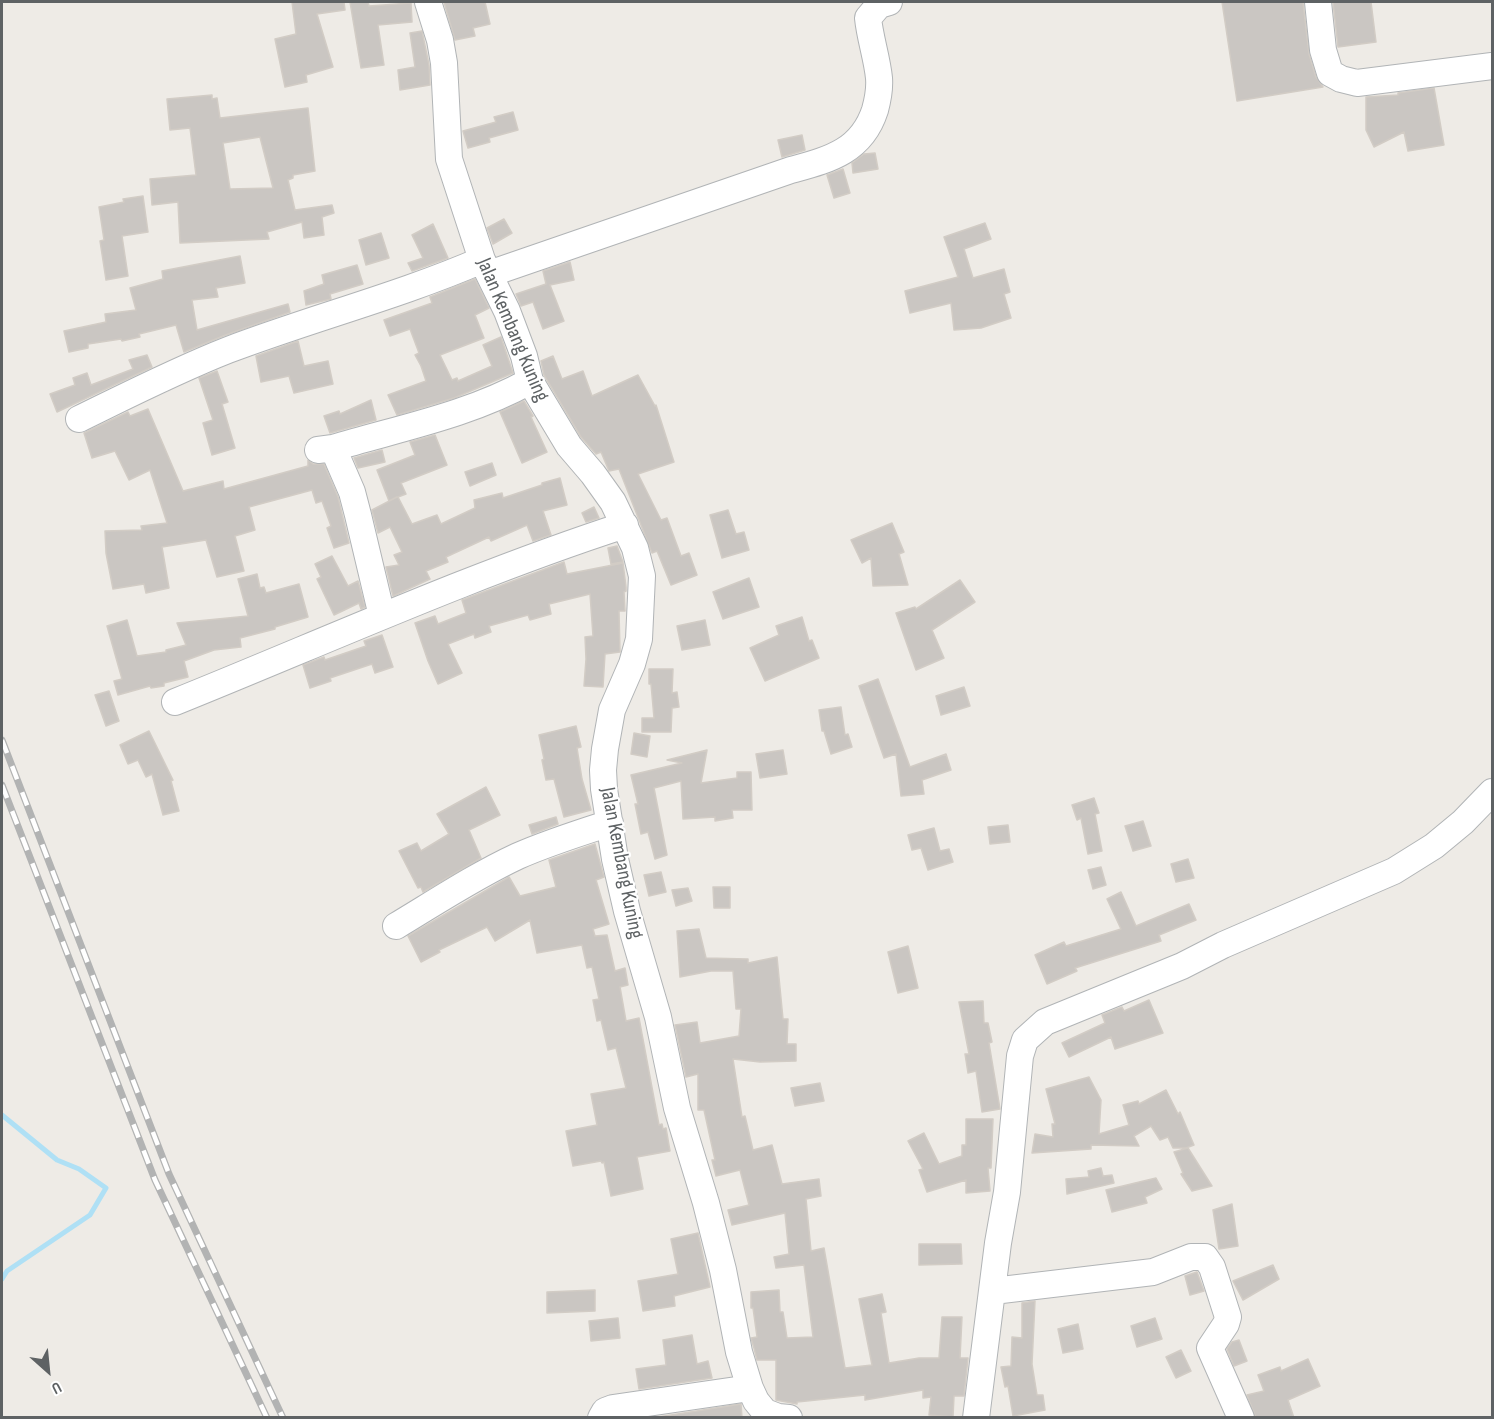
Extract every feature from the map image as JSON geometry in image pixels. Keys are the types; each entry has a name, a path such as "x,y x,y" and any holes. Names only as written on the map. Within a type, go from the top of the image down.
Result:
{"street":[{"name":"Jalan Kembang Kuning","path":"428,2 440,40 444,63 449,159 485,267 507,311 530,381 569,446 593,474 612,502 635,548 642,576 639,639 632,664 612,710 605,749 604,789 620,882 658,1017 677,1108 706,1203 723,1270 739,1352 750,1388 765,1413 789,1418"},
{"path":"79,419 226,351 296,326 824,161 848,149 861,138 870,123 880,94 879,76 869,34 868,18 879,5 889,2"},
{"path":"1318,2 1325,59 1330,73 1341,79 1358,83 1492,66"},
{"path":"382,616 352,492 326,449 471,408 530,381"},
{"path":"175,702 530,557 624,525"},
{"path":"976,1418 998,1244 1007,1192 1020,1056 1025,1040 1045,1022 1182,966 1223,945 1394,871 1434,846 1463,822 1492,792"},
{"path":"396,926 471,880 517,856 610,823"},
{"path":"993,1291 1153,1272 1191,1257 1205,1257 1212,1267 1228,1317 1210,1348 1241,1418"},
{"path":"601,1418 605,1411 613,1408 750,1388"}],"building":[{"path":"292,2 344,2 345,10 317,14 333,67 306,75 307,82 285,87 275,39 296,34"},
{"path":"350,2 368,2 369,6 411,3 412,22 378,25 384,65 361,68"},
{"path":"444,2 485,2 490,24 473,28 475,36 455,40"},
{"path":"1222,2 1303,2 1309,54 1316,77 1323,87 1237,101"},
{"path":"1333,2 1371,2 1376,42 1338,47"},
{"path":"422,31 429,65 430,85 400,90 398,70 415,67 410,33"},
{"path":"1434,88 1444,145 1408,151 1404,132 1374,147 1366,130 1366,97 1398,95 1398,93"},
{"path":"212,95 212,99 217,98 220,118 308,108 315,171 293,175 293,178 288,180 295,210 332,205 334,213 322,217 324,235 304,238 302,222 267,232 269,239 180,243 178,202 152,205 150,179 196,175 190,128 170,130 167,99","holes":["260,137 273,188 230,189 223,143"]},
{"path":"513,112 518,130 489,138 490,142 468,148 463,131 496,122 494,117"},
{"path":"802,135 805,150 782,157 778,140"},
{"path":"875,153 878,169 853,173 852,163 864,154"},
{"path":"843,169 850,193 834,198 827,175"},
{"path":"143,196 148,232 122,236 128,276 106,280 100,241 104,240 99,207 124,202 123,199"},
{"path":"504,219 512,233 493,244 487,228"},
{"path":"985,223 991,239 964,249 973,278 1004,269 1010,292 1004,294 1011,318 981,328 954,330 951,303 910,313 905,291 958,277 944,237"},
{"path":"433,224 448,258 412,271 408,263 423,258 412,235"},
{"path":"381,233 389,258 366,265 359,240"},
{"path":"240,256 245,283 216,288 218,297 192,300 197,330 288,304 290,312 184,352 176,325 139,334 140,337 122,341 121,339 88,344 88,348 69,352 64,331 106,322 105,314 136,310 130,288 163,279 162,271"},
{"path":"570,262 574,280 550,285 564,321 543,329 533,302 521,306 516,294 546,284 543,271"},
{"path":"357,265 363,284 330,294 331,299 306,305 304,291 324,284 322,275"},
{"path":"475,279 489,308 475,315 484,338 440,355 452,380 457,378 458,381 492,366 483,345 501,337 513,373 454,398 397,415 388,395 426,381 415,355 419,353 410,329 390,336 384,320 432,303 430,297"},
{"path":"298,341 304,366 328,361 333,384 294,393 289,376 261,382 256,356"},
{"path":"147,355 152,367 57,412 50,394 75,385 73,378 87,373 91,385 133,369 129,360"},
{"path":"553,356 562,379 583,371 592,396 638,375 656,405 674,462 638,474 661,520 667,518 681,556 689,553 697,575 671,585 657,551 652,553 619,469 609,471 601,452 596,454 581,437 544,375 541,361"},
{"path":"217,371 228,402 222,404 235,448 212,455 203,423 213,420 199,378"},
{"path":"371,400 376,420 330,433 324,416 339,411 340,414"},
{"path":"524,401 533,416 531,417 547,452 522,463 500,412"},
{"path":"148,409 183,491 223,481 224,489 308,466 308,460 313,464 324,464 338,497 349,543 334,548 327,528 331,526 322,501 316,503 312,490 249,507 255,530 235,536 244,571 217,577 206,540 162,547 169,588 146,593 144,584 113,589 106,553 105,531 142,530 141,526 167,523 150,470 129,480 115,451 92,458 84,433 128,412 130,416"},
{"path":"435,435 447,465 401,483 406,494 398,497 412,524 437,515 441,524 475,508 474,500 502,493 503,498 560,478 567,505 543,511 551,535 533,541 527,525 491,541 489,537 446,557 448,562 426,571 430,579 393,596 386,567 399,565 394,555 402,552 390,527 378,533 372,510 397,497 389,501 377,470 415,455 410,442"},
{"path":"382,450 385,462 358,468 354,458"},
{"path":"492,463 496,475 470,486 465,472"},
{"path":"594,507 599,518 586,522 582,513"},
{"path":"728,510 736,534 744,532 749,550 722,558 710,515"},
{"path":"892,523 904,552 899,554 908,585 873,586 871,558 862,563 851,540"},
{"path":"617,546 623,562 611,564 608,548"},
{"path":"332,556 348,586 358,581 365,607 361,609 359,603 334,615 317,579 321,577 315,564"},
{"path":"564,562 567,574 623,563 626,591 624,592 625,611 619,611 620,652 605,654 603,687 584,686 585,637 593,636 590,594 549,604 551,614 530,620 528,615 489,626 491,632 475,638 474,634 448,644 462,673 438,684 415,623 435,616 438,624 466,613 462,600"},
{"path":"257,574 260,588 264,587 266,593 299,584 308,617 240,638 241,647 214,650 184,661 188,677 164,683 164,686 151,688 150,686 118,695 114,681 122,679 107,626 127,620 137,656 166,652 166,650 186,645 177,623 248,616 238,579"},
{"path":"749,578 759,607 723,619 713,592"},
{"path":"960,580 975,602 932,630 944,658 916,670 896,613 915,607 916,609"},
{"path":"802,617 809,641 812,640 819,658 765,681 750,648 779,635 776,626"},
{"path":"705,620 710,645 682,650 677,626"},
{"path":"382,635 393,667 375,673 372,664 330,678 331,681 310,688 303,665 366,646 364,641"},
{"path":"649,669 673,669 672,693 677,692 679,707 672,708 671,732 642,732 642,718 654,718"},
{"path":"878,679 910,767 946,754 951,770 922,780 924,794 901,796 896,754 884,758 859,686"},
{"path":"964,687 970,706 941,715 936,696"},
{"path":"109,691 119,721 106,726 95,695"},
{"path":"841,707 845,735 848,734 852,747 831,754 824,731 822,731 819,710"},
{"path":"576,726 581,747 577,748 582,779 591,810 564,817 554,779 546,780 539,735"},
{"path":"149,731 173,780 171,781 179,811 163,815 152,774 146,777 138,760 128,764 120,745"},
{"path":"634,733 650,736 647,757 631,754"},
{"path":"707,750 701,783 737,778 737,772 751,772 752,810 732,810 733,818 715,821 715,817 683,819 681,781 654,788 667,855 655,859 648,832 641,834 635,804 638,804 631,775 682,763 667,760"},
{"path":"783,750 787,774 760,778 756,754"},
{"path":"486,787 500,815 469,830 481,858 423,892 421,887 418,888 399,851 417,843 421,851 449,834 437,814"},
{"path":"1094,798 1099,813 1095,814 1102,851 1088,854 1081,818 1077,820 1072,805"},
{"path":"556,817 558,824 532,834 529,825"},
{"path":"1143,821 1151,846 1133,851 1125,826"},
{"path":"1008,825 1010,842 990,844 988,827"},
{"path":"934,828 940,851 949,849 953,862 928,870 921,848 912,850 908,835"},
{"path":"595,844 604,877 596,880 609,924 593,929 595,936 607,935 615,971 625,968 628,985 620,987 626,1021 639,1018 659,1125 662,1124 663,1129 666,1128 670,1151 637,1157 643,1189 611,1196 604,1162 573,1166 566,1131 597,1125 591,1094 626,1088 616,1048 608,1050 601,1020 597,1021 593,1000 599,999 592,967 587,968 582,945 537,953 530,920 495,941 487,927 439,950 440,952 421,962 408,936 509,877 520,896 556,887 549,860"},
{"path":"1188,859 1194,878 1176,882 1171,864"},
{"path":"1101,867 1106,885 1093,889 1088,870"},
{"path":"661,872 666,892 649,896 644,875"},
{"path":"713,887 730,887 730,908 714,908"},
{"path":"688,888 692,901 676,906 672,890"},
{"path":"1121,892 1136,926 1189,904 1196,920 1159,935 1161,941 1075,968 1077,971 1047,984 1035,955 1064,942 1066,946 1121,929 1107,899"},
{"path":"699,929 706,958 748,959 748,963 777,957 783,1019 788,1019 787,1044 796,1044 796,1061 760,1062 733,1059 742,1117 745,1116 753,1150 772,1145 782,1184 819,1179 821,1196 806,1199 811,1251 824,1248 845,1368 872,1365 859,1299 882,1294 886,1312 881,1313 889,1363 919,1358 939,1358 942,1317 962,1317 960,1358 968,1358 964,1396 954,1396 953,1417 929,1415 931,1397 923,1398 923,1390 865,1400 865,1395 797,1402 797,1404 776,1400 776,1360 757,1360 751,1338 757,1337 753,1308 751,1308 751,1292 779,1290 780,1312 783,1312 787,1338 813,1337 804,1265 776,1268 774,1257 789,1254 785,1213 732,1225 728,1210 749,1205 740,1170 716,1176 712,1160 715,1160 704,1110 698,1110 698,1074 686,1077 675,1025 697,1022 700,1043 739,1036 741,1009 736,1009 733,971 711,971 680,977 677,931"},
{"path":"908,946 918,988 898,993 888,952"},
{"path":"1149,1000 1163,1033 1115,1049 1111,1037 1069,1057 1062,1043 1105,1023 1102,1015 1122,1007 1124,1011"},
{"path":"983,1001 984,1023 988,1023 992,1042 989,1043 1000,1109 982,1112 976,1071 968,1073 965,1054 969,1054 959,1002"},
{"path":"1089,1077 1101,1100 1099,1134 1129,1125 1123,1105 1138,1101 1139,1104 1166,1090 1178,1114 1180,1112 1194,1145 1186,1148 1173,1148 1168,1137 1160,1140 1151,1126 1134,1136 1139,1146 1091,1145 1091,1149 1032,1153 1035,1134 1053,1137 1052,1124 1055,1124 1046,1089"},
{"path":"820,1083 824,1101 795,1106 791,1088"},
{"path":"966,1119 993,1119 991,1168 988,1168 990,1191 966,1193 966,1180 927,1192 919,1170 923,1169 908,1141 924,1133 939,1164 962,1156 962,1145 966,1145"},
{"path":"1188,1148 1212,1186 1192,1191 1181,1174 1183,1173 1174,1152"},
{"path":"1101,1168 1103,1176 1112,1175 1114,1183 1067,1194 1066,1179 1089,1177 1088,1171"},
{"path":"1156,1178 1162,1189 1145,1197 1147,1203 1112,1212 1106,1190"},
{"path":"1232,1204 1238,1246 1219,1249 1213,1210"},
{"path":"698,1233 710,1287 674,1296 675,1306 643,1311 638,1281 678,1274 671,1239"},
{"path":"919,1244 961,1244 962,1264 919,1265"},
{"path":"1273,1265 1279,1279 1243,1300 1233,1281"},
{"path":"1197,1272 1204,1291 1190,1295 1185,1276"},
{"path":"595,1290 595,1311 547,1313 547,1292"},
{"path":"1035,1301 1032,1364 1037,1395 1043,1395 1045,1410 1013,1416 1008,1386 1005,1387 1001,1367 1011,1366 1012,1337 1022,1338 1022,1303"},
{"path":"618,1318 620,1338 591,1341 589,1321"},
{"path":"1155,1318 1162,1339 1137,1347 1131,1326"},
{"path":"1078,1324 1083,1349 1063,1353 1058,1329"},
{"path":"692,1335 697,1364 708,1361 712,1378 639,1389 636,1369 666,1365 663,1340"},
{"path":"1239,1340 1247,1361 1234,1366 1227,1349 1232,1342"},
{"path":"1181,1350 1191,1371 1176,1378 1166,1357"},
{"path":"1308,1359 1320,1386 1288,1400 1294,1418 1256,1418 1247,1395 1264,1391 1258,1375 1280,1367 1281,1371"},
{"path":"741,1404 742,1418 652,1418"}],"waterway":[{"path":"2,1115 57,1160 79,1169 106,1188 90,1215 7,1271 2,1279"}],"railway":[{"path":"2,740 169,1174 283,1418"},
{"path":"2,785 155,1180 267,1418"}]}
